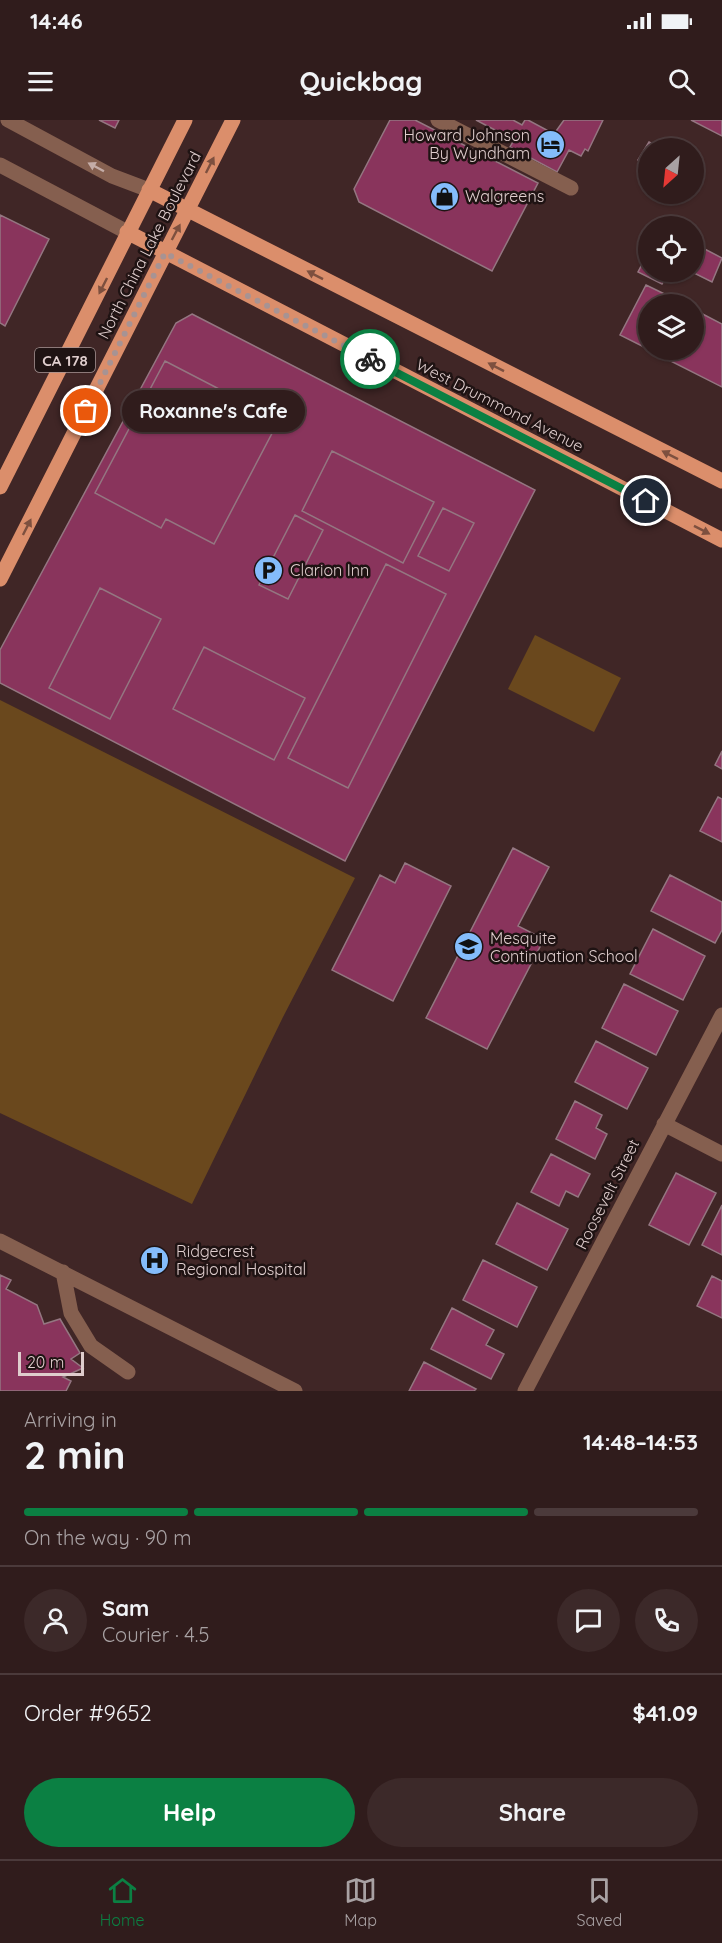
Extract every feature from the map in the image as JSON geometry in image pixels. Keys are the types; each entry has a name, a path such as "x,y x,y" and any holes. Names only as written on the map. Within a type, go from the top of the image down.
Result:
{"main road":[{"name":"North China Lake Boulevard","path":"0,487 184,120"},
{"name":"North China Lake Boulevard","path":"0,579 233,120"},
{"name":"West Drummond Avenue","path":"149,190 722,481"},
{"name":"West Drummond Avenue","path":"127,232 722,540"}],"street":[{"path":"8,120 112,176 149,190"},
{"path":"438,120 571,188"},
{"path":"0,165 127,232"},
{"name":"Roosevelt Street","path":"525,1391 722,1015"},
{"path":"664,1124 722,1154"},
{"path":"0,1241 295,1391"},
{"path":"63,1272 71,1313 92,1346 128,1372"}],"shaded area":[{"path":"535,635 621,678 594,732 508,689"},
{"path":"0,700 355,878 283,1017 192,1204 0,1113"}],"building":[{"path":"99,120 119,120 115,128"},
{"name":"Walgreens","path":"390,120 415,120 538,183 492,271 359,202 354,189"},
{"name":"Howard Johnson By Wyndham","path":"476,120 513,120 522,125 525,120 528,120 554,134 564,120 603,120 588,151 585,149 581,156 569,150 557,172 510,147 514,140"},
{"path":"691,120 722,120 722,136"},
{"path":"0,215 49,239 5,326 0,323"},
{"path":"704,249 722,258 712,282 704,278"},
{"path":"646,285 664,294 641,294"},
{"path":"638,300 638,344 620,335"},
{"name":"Clarion Inn","path":"192,314 535,490 345,861 0,683 0,650 176,323"},
{"path":"704,315 722,324 722,387 669,360 704,360"},
{"path":"165,361 279,420 214,544 166,519 161,528 95,493"},
{"path":"332,451 434,502 403,563 302,511"},
{"path":"443,508 474,523 449,571 418,556"},
{"path":"295,515 323,530 288,599 259,585"},
{"path":"386,564 446,594 348,788 288,758"},
{"path":"100,588 161,619 110,719 49,688"},
{"path":"204,647 305,698 274,760 173,709"},
{"path":"722,751 722,769 715,765"},
{"path":"718,797 722,799 722,842 700,831"},
{"path":"513,848 549,867 518,926 544,939 487,1049 426,1018"},
{"path":"405,863 451,886 393,1001 332,970 380,875 395,883"},
{"path":"670,875 722,902 722,930 715,943 651,911"},
{"path":"653,929 705,956 683,1000 630,974"},
{"path":"624,984 678,1011 656,1055 602,1028"},
{"path":"596,1041 648,1068 627,1109 575,1082"},
{"path":"575,1101 602,1115 596,1128 607,1134 595,1159 556,1139"},
{"path":"551,1154 590,1174 578,1197 566,1191 559,1206 531,1192"},
{"path":"676,1173 716,1193 689,1245 649,1225"},
{"path":"517,1203 568,1229 547,1270 496,1244"},
{"path":"722,1205 722,1255 702,1245"},
{"path":"483,1260 537,1287 517,1327 463,1300"},
{"path":"0,1275 11,1280 6,1289 37,1305 44,1324 60,1319 80,1353 71,1359 83,1368 63,1377 71,1381 66,1391 0,1391"},
{"path":"712,1276 722,1281 722,1318 697,1306"},
{"path":"452,1308 494,1330 486,1345 504,1354 491,1379 431,1349"},
{"path":"424,1362 476,1389 474,1391 409,1391"}],"way so far":[{"path":"86,411 165,253 370,359"}],"place":[{"name":"Howard Johnson By Wyndham","path":"551,144"},
{"name":"Walgreens","path":"444,196"},
{"name":"Roxanne's Cafe","path":"86,411"},
{"name":"Clarion Inn","path":"269,570"},
{"name":"Mesquite Continuation School","path":"469,947"},
{"name":"Ridgecrest Regional Hospital","path":"155,1260"}],"route":[{"path":"370,359 646,501"}]}
